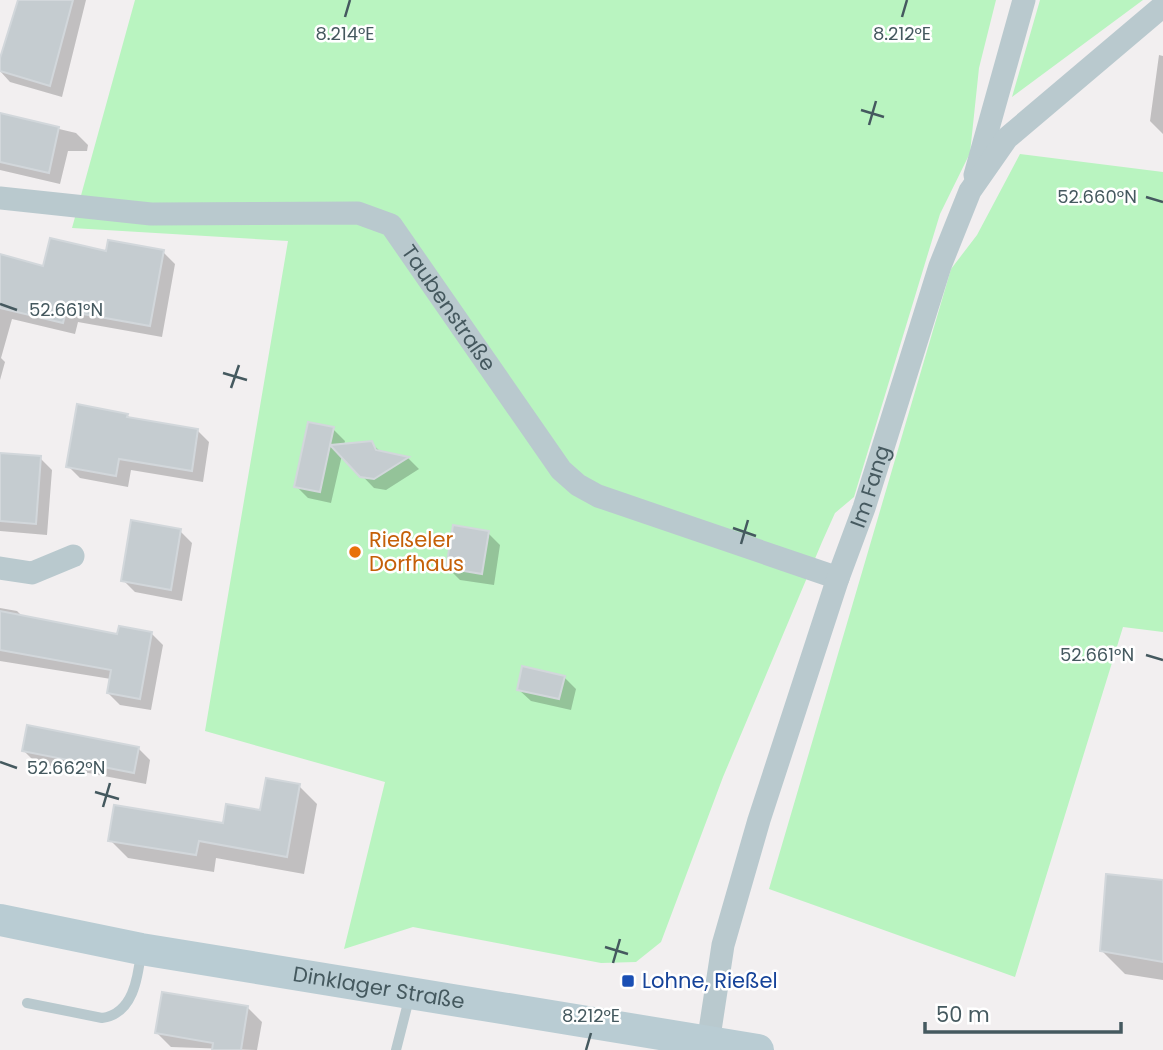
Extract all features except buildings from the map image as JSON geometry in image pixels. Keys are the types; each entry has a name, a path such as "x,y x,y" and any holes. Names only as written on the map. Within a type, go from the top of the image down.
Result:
{"main road":[{"name":"Dinklager Straße","path":"0,920 141,949 411,993 707,1046 758,1050"}],"street":[{"path":"970,191 1024,0"},
{"name":"Im Fang","path":"707,1046 723,945 759,820 838,578 864,508 940,266 970,191 1007,138 1163,6"},
{"name":"Taubenstraße","path":"0,198 151,214 358,213 391,225 561,470 578,485 598,496 838,578"},
{"path":"0,568 32,573 73,556"}],"lane":[{"path":"27,1003 102,1018 114,1017 124,1008 131,995 141,949"},
{"path":"396,1050 411,993"}],"green space":[{"path":"135,0 996,0 979,68 970,153 940,214 854,497 835,513 822,542 723,777 661,942 636,962 601,963 413,927 344,949 385,782 205,731 288,241 72,228"},
{"path":"1040,0 1143,0 1012,97"},
{"path":"1020,154 1163,172 1163,632 1123,627 1015,977 769,889 951,269 977,235"}],"place":[{"name":"Rießeler Dorfhaus","path":"355,552"},
{"name":"Lohne, Rießel","path":"628,981"}]}
